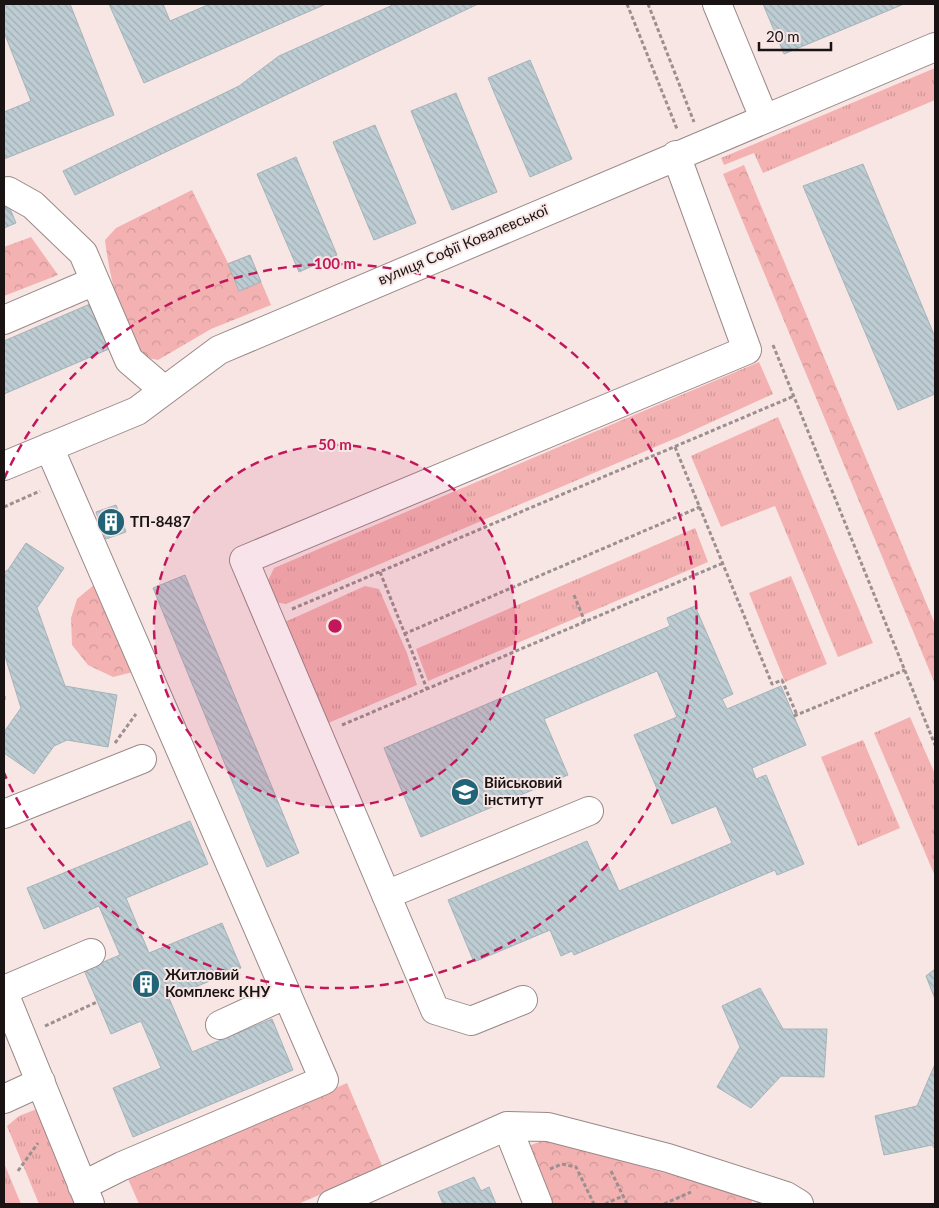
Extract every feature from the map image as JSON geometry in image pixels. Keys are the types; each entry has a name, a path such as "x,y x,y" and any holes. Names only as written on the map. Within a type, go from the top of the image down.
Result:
{"street":[{"path":"717,4 764,118"},
{"name":"вулиця Софії Ковалевської","path":"4,466 137,411 218,350 677,143 764,118 935,47"},
{"path":"523,1000 471,1021 435,1010 244,560 747,350 677,143"},
{"path":"8,192 33,205 83,253 129,360 164,390"},
{"path":"4,320 95,281"},
{"path":"48,448 324,1080 122,1166 86,1195 5,997 91,953"},
{"path":"4,814 142,759"},
{"path":"386,895 589,812"},
{"path":"220,1025 287,994"},
{"path":"4,1099 40,1082"},
{"path":"506,1126 538,1204"},
{"path":"332,1204 380,1194 506,1126 548,1127 668,1158 788,1201"}],"path":[{"path":"627,4 677,143"},
{"path":"648,4 695,125"},
{"path":"772,342 935,745"},
{"path":"268,619 794,396"},
{"path":"675,446 772,684 782,680 795,716 905,670"},
{"path":"404,634 700,507"},
{"path":"318,735 723,563"},
{"path":"380,572 426,689"},
{"path":"574,595 585,622"},
{"path":"4,696 4,702"},
{"path":"40,1028 97,1002"},
{"path":"608,1163 626,1204"},
{"path":"546,1175 555,1166 562,1164 576,1167 594,1204"},
{"path":"664,1204 700,1188"},
{"path":"606,1204 623,1196"}],"green space":[{"path":"935,68 935,100 763,173 754,153 724,165 721,158"},
{"path":"744,165 935,624 935,684 723,174"},
{"path":"192,190 228,263 250,255 271,305 211,329 158,360 138,356 117,300 105,240 116,228"},
{"path":"31,237 58,275 4,296 4,247"},
{"path":"759,362 773,394 681,436 286,604 273,602 266,585 274,568"},
{"path":"778,417 873,643 838,657 775,506 721,527 691,456"},
{"path":"695,528 708,562 428,681 416,649"},
{"path":"791,576 827,664 785,682 749,593"},
{"path":"95,584 133,672 113,677 88,665 72,645 71,618 77,599"},
{"path":"365,586 379,589 407,653 417,685 319,727 276,626"},
{"path":"910,717 935,774 935,876 874,733"},
{"path":"863,740 900,828 858,846 821,757"},
{"path":"347,1083 383,1168 298,1204 139,1204 128,1179"},
{"path":"42,1107 82,1204 39,1204 7,1126 19,1116"},
{"path":"544,1140 751,1196 752,1204 551,1204 526,1147"},
{"path":"4,1163 21,1204 4,1204"}],"building":[{"path":"4,4 70,4 114,115 4,159 4,112 31,101 4,32"},
{"path":"109,4 163,4 170,21 210,4 326,4 144,83"},
{"path":"395,4 478,4 75,195 63,171 239,86 279,56"},
{"path":"763,4 904,4 784,54"},
{"path":"530,60 572,159 530,177 488,78"},
{"path":"456,93 497,192 452,210 411,111"},
{"path":"375,125 416,223 374,240 333,142"},
{"path":"296,157 337,255 299,272 257,174"},
{"path":"863,164 935,337 935,394 898,410 803,186"},
{"path":"6,199 16,223 4,228 4,200"},
{"path":"250,255 261,282 239,291 228,264"},
{"path":"90,304 109,349 4,394 4,341"},
{"name":"ТП-8487","path":"116,505 126,532 106,539 96,512"},
{"path":"26,543 64,568 37,608 65,686 117,695 108,747 67,740 54,746 34,774 4,753 4,732 21,708 4,653 4,572 8,570"},
{"path":"185,575 299,853 267,867 153,588"},
{"name":"Військовий інститут","path":"695,606 733,694 722,699 727,709 781,686 806,745 752,768 756,779 766,775 804,864 777,875 775,870 574,955 572,951 561,956 550,930 474,962 448,900 587,841 600,870 608,866 619,891 732,843 716,806 672,824 634,735 677,717 657,671 544,719 568,775 421,837 384,748 670,626 667,618"},
{"name":"Житловий Комплекс КНУ","path":"190,821 208,864 126,898 149,953 222,923 241,968 169,998 192,1052 272,1019 293,1070 133,1137 113,1088 161,1068 141,1021 111,1034 84,970 120,955 99,906 44,929 27,888"},
{"path":"935,969 935,999 926,976"},
{"path":"760,988 783,1029 827,1029 824,1077 781,1076 751,1108 717,1087 740,1047 722,1006"},
{"path":"935,1064 935,1149 932,1145 884,1155 875,1116 917,1106"},
{"path":"474,1177 481,1191 489,1187 496,1204 443,1204 438,1192"}],"place":[{"name":"ТП-8487","path":"111,522"},
{"name":"Військовий інститут","path":"465,792"},
{"name":"Житловий Комплекс КНУ","path":"146,984"}]}
